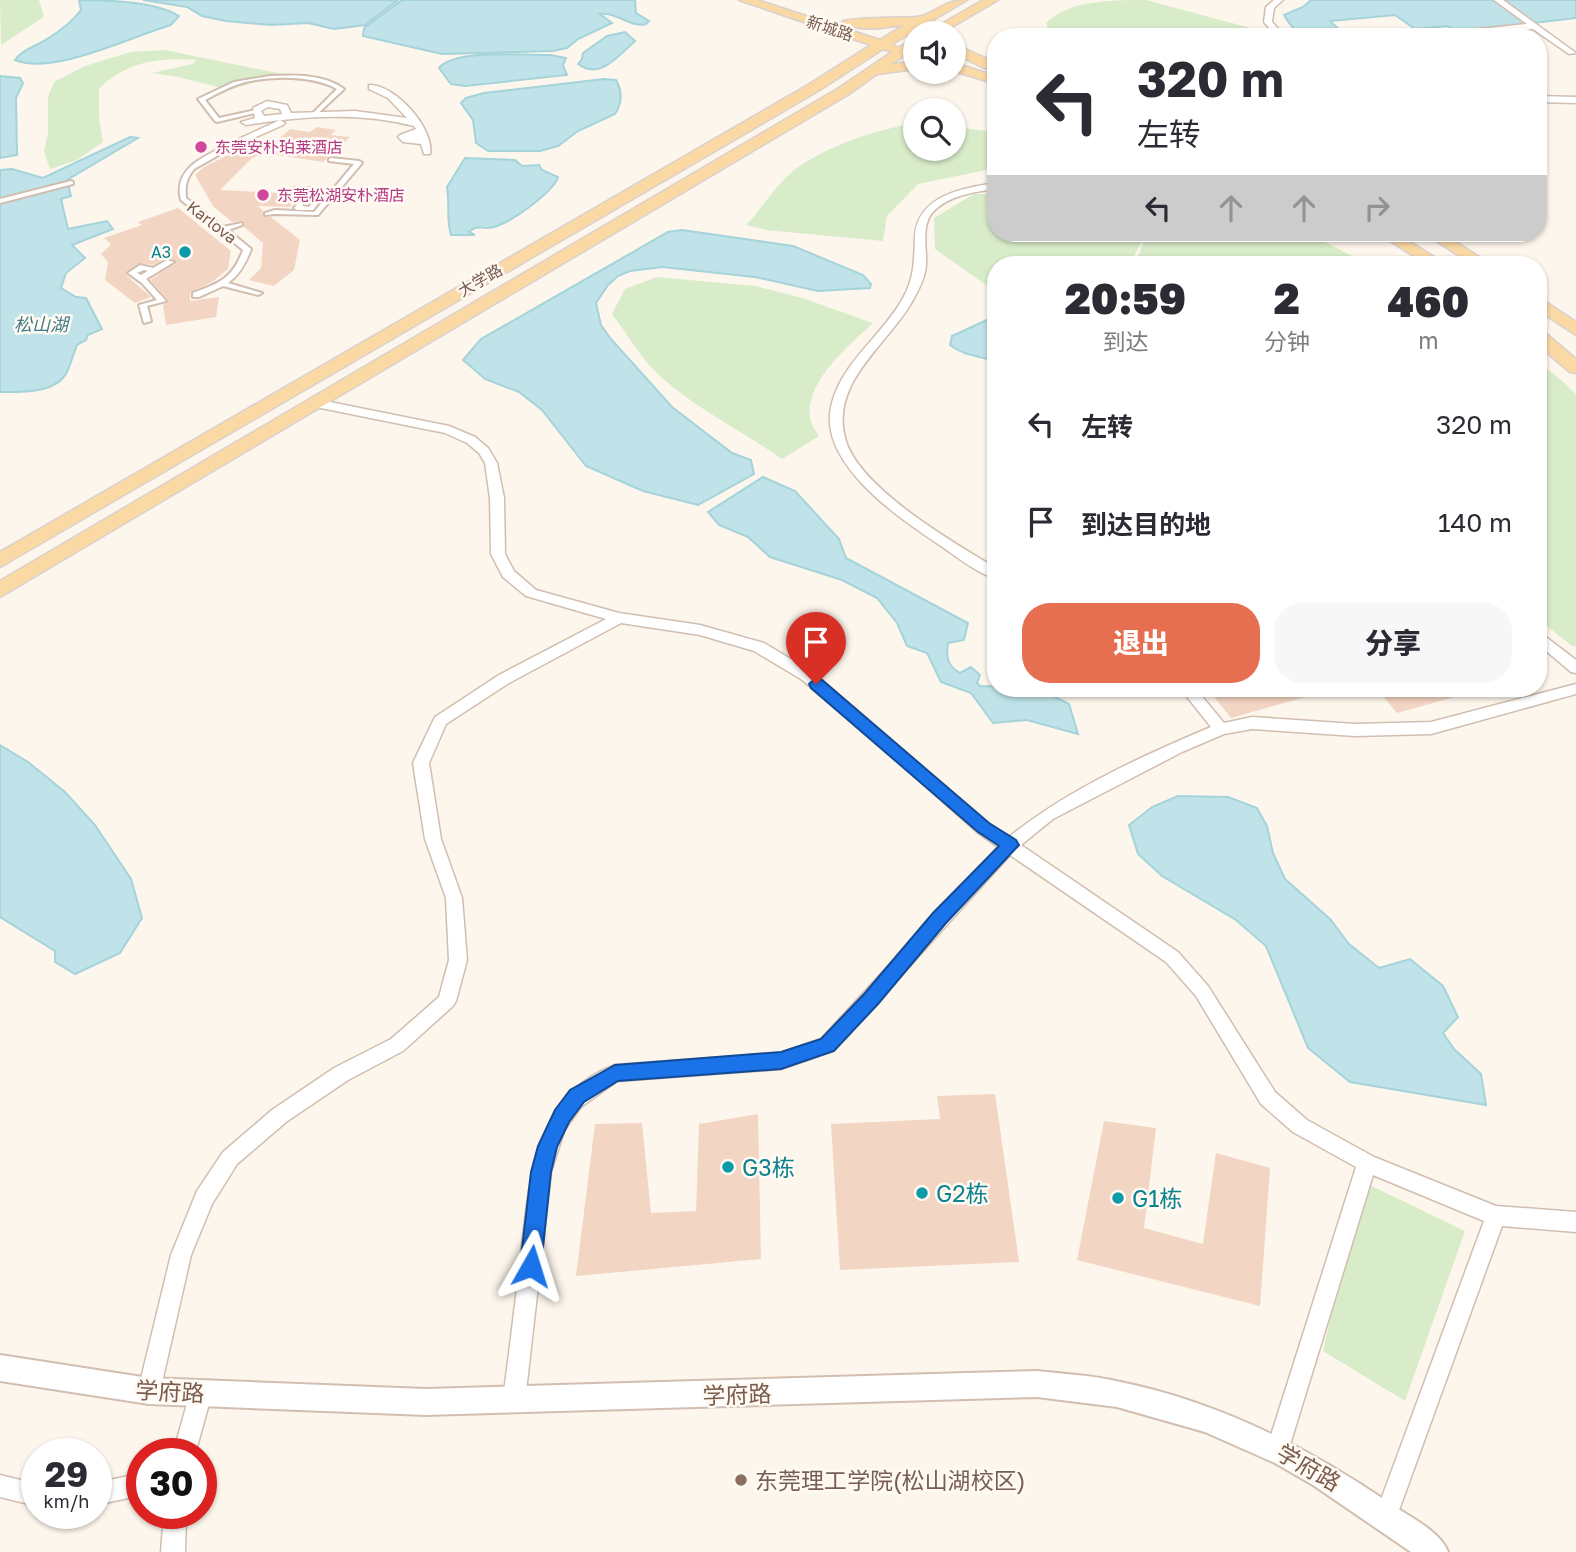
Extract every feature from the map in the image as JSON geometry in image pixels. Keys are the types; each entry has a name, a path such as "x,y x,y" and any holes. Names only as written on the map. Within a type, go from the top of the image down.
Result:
{"main road":[{"name":"新城路","path":"745,0 821,26 903,45"},
{"name":"新城路","path":"780,0 848,22 903,44"},
{"name":"大学路","path":"927,21 933,15 961,0"},
{"path":"958,21 992,0"},
{"path":"848,22 890,24 933,15"},
{"path":"821,26 841,37 853,50 855,58 849,66"},
{"name":"大学路","path":"0,561 849,66 903,46"},
{"name":"大学路","path":"0,590 861,80 903,47"},
{"path":"966,54 987,64"},
{"path":"966,58 987,64"},
{"path":"861,80 885,70 903,67"},
{"path":"966,71 987,77"},
{"path":"1401,242 1424,256"},
{"path":"1447,242 1469,256"},
{"path":"519,258 543,269"},
{"path":"1547,309 1576,330"},
{"path":"1547,344 1576,368"}],"street":[{"path":"1274,28 1268,22 1270,6 1279,0"},
{"path":"1498,0 1539,28"},
{"path":"1517,28 1536,26"},
{"path":"1547,34 1572,52"},
{"path":"314,115 341,89 334,83 320,79 263,78 237,83 201,99 217,120 314,115 358,121"},
{"path":"372,87 391,96 422,132 426,152"},
{"path":"1547,99 1576,100"},
{"path":"246,122 259,116"},
{"path":"246,138 292,120 343,123 373,117 422,132"},
{"name":"Karlova","path":"223,284 241,269 247,249 183,199 180,190 184,175 197,164 234,147 246,138"},
{"path":"268,214 316,214 359,163 331,160"},
{"path":"0,201 71,183"},
{"path":"987,187 961,191 939,201 926,215 919,244 919,273 903,307 864,356 842,390 835,422 839,441 846,455 895,507 942,544 987,569"},
{"path":"296,189 324,192 311,209 298,212"},
{"path":"298,212 297,208 310,190"},
{"path":"215,238 240,224"},
{"path":"147,321 143,305 162,302 142,278 132,273 143,267 154,271 170,262"},
{"path":"196,295 223,284 258,293"},
{"path":"315,404 449,430 471,440 484,451 491,463 497,498 498,554 509,574 531,593 619,618 700,631 759,648 806,675 984,828 1172,957 1202,991 1268,1098 1300,1126 1367,1163 1496,1216 1576,1222"},
{"path":"149,1391 181,1255 204,1198 230,1158 279,1116 341,1074 397,1045 447,1001 458,960 454,898 433,839 421,763 440,722 504,679 619,618"},
{"path":"1547,643 1576,667"},
{"path":"1547,697 1576,689"},
{"path":"1194,697 1221,729"},
{"path":"514,1400 541,1172 555,1128 577,1096 615,1073 781,1061 827,1045 872,999 939,918 1010,845 1047,815 1177,748 1221,729 1252,723 1355,730 1432,728 1546,697"},
{"path":"1278,1448 1367,1163"},
{"path":"1387,1516 1496,1216"},
{"name":"学府路","path":"0,1368 149,1391 426,1402 1037,1384 1116,1394 1199,1416 1278,1448 1368,1501 1434,1552"},
{"path":"188,1438 201,1393"},
{"path":"0,1486 21,1491"},
{"path":"173,1552 174,1529"}],"green space":[{"path":"0,0 39,0 44,17 1,45"},
{"path":"1146,0 1250,28 1048,28 1046,23 1055,15 1079,6 1106,1"},
{"path":"165,50 282,74 230,90 152,73 192,64 197,60 157,60 132,67 120,72 99,89 99,117 103,142 77,160 50,169 44,151 48,134 48,97 54,82 85,66 131,52"},
{"path":"903,126 903,161 966,161 966,128 987,131 987,170 918,184 887,216 883,241 766,230 746,225 793,171 851,140"},
{"path":"974,194 987,194 987,242 1141,242 1134,256 987,256 987,286 935,249 934,218"},
{"path":"1144,242 1325,242 1352,256 1138,256"},
{"path":"657,277 755,286 802,298 873,323 829,367 813,394 811,422 819,436 782,459 700,407 654,370 612,314 625,289"},
{"path":"1547,369 1576,394 1576,646 1572,646 1547,626"},
{"path":"1361,1181 1465,1231 1405,1401 1323,1351"}],"water":[{"path":"79,0 145,4 179,16 171,25 67,60 30,63 15,60 21,53 52,36 70,22 81,10"},
{"path":"143,0 398,0 365,25 334,29 308,23 271,25 226,21 202,16 187,7"},
{"path":"402,0 635,0 636,13 649,21 640,25 613,15 600,14 612,23 578,39 567,48 553,51 442,54 363,36 364,28"},
{"path":"1311,0 1576,0 1576,18 1490,28 1414,28 1395,15 1330,21 1338,28 1294,28 1284,15 1303,7"},
{"path":"625,32 635,41 609,64 594,69 578,64 583,53 607,36"},
{"path":"550,55 566,58 563,65 567,75 465,86 451,84 439,68 447,62 474,56"},
{"path":"0,76 20,78 23,83 16,98 17,155 0,158"},
{"path":"604,79 616,80 620,89 620,102 615,114 578,131 558,146 540,151 488,151 476,143 473,120 461,103 466,98 484,93"},
{"name":"松山湖","path":"130,137 138,138 67,180 71,196 61,199 68,229 107,221 113,229 72,245 85,258 66,273 61,288 76,297 86,298 102,329 88,335 86,340 77,345 67,372 55,384 37,390 0,392 0,170 12,169 43,178"},
{"path":"465,158 515,160 522,166 539,165 542,170 558,177 539,199 506,222 469,232 475,235 451,235 447,187"},
{"path":"682,230 793,246 863,275 871,284 870,288 818,291 755,277 662,267 630,271 618,276 608,285 596,303 601,325 610,338 672,407 732,453 751,460 754,474 698,505 643,491 586,466 542,410 519,392 485,379 463,360 481,339 668,232"},
{"path":"987,320 987,360 967,354 950,345 952,336"},
{"path":"763,477 795,491 839,539 846,558 968,623 964,640 948,643 948,660 952,667 960,673 971,667 980,675 977,683 987,686 987,697 1055,697 1069,704 1078,734 1027,720 993,723 971,693 941,682 927,653 907,646 897,623 877,598 842,580 770,557 748,537 719,525 708,512"},
{"path":"0,745 28,762 65,792 95,825 131,879 142,918 120,953 75,974 55,962 55,951 0,917"},
{"path":"1178,796 1228,797 1257,808 1267,826 1273,853 1285,879 1330,919 1349,944 1379,968 1410,959 1443,986 1458,1017 1443,1033 1454,1049 1481,1074 1486,1105 1350,1082 1308,1048 1266,946 1236,920 1162,876 1138,854 1129,825 1152,807"}],"building":[{"path":"317,127 336,130 331,135 350,137 323,162 265,153 252,158 220,190 299,194 290,207 258,206 263,211 263,217 271,217 300,240 294,270 274,286 249,280 261,268 263,243 244,227 244,221 232,222 213,206 195,175 204,167 260,139 275,142 290,129 310,132"},
{"path":"178,208 231,251 228,269 212,282 190,293 190,301 219,297 216,317 166,325 163,305 169,301 150,280 176,261 168,257 153,265 139,263 127,271 126,275 151,297 135,303 105,280 108,262 101,254 111,244 104,238 142,225 138,222"},
{"path":"1214,697 1305,697 1231,718"},
{"path":"1384,697 1454,697 1397,713"},
{"name":"G2栋","path":"995,1094 1019,1262 840,1270 831,1124 940,1119 937,1096"},
{"name":"G3栋","path":"758,1114 761,1259 576,1276 595,1124 642,1123 651,1213 696,1211 699,1124"},
{"name":"G1栋","path":"1104,1121 1156,1128 1144,1228 1203,1244 1216,1153 1270,1168 1260,1306 1077,1260"}],"place":[{"name":"东莞安朴珀莱酒店","path":"201,147"},
{"name":"东莞松湖安朴酒店","path":"263,195"},
{"name":"A3","path":"185,252"},
{"name":"G3栋","path":"728,1167"},
{"name":"G2栋","path":"922,1193"},
{"name":"G1栋","path":"1118,1198"},
{"name":"东莞理工学院(松山湖校区)","path":"741,1480"}],"route":[{"path":"531,1266 541,1172 547,1146 562,1116 577,1096 596,1082 615,1073 781,1061 827,1045 872,999 939,918 1010,845 984,828 816,684"}]}
